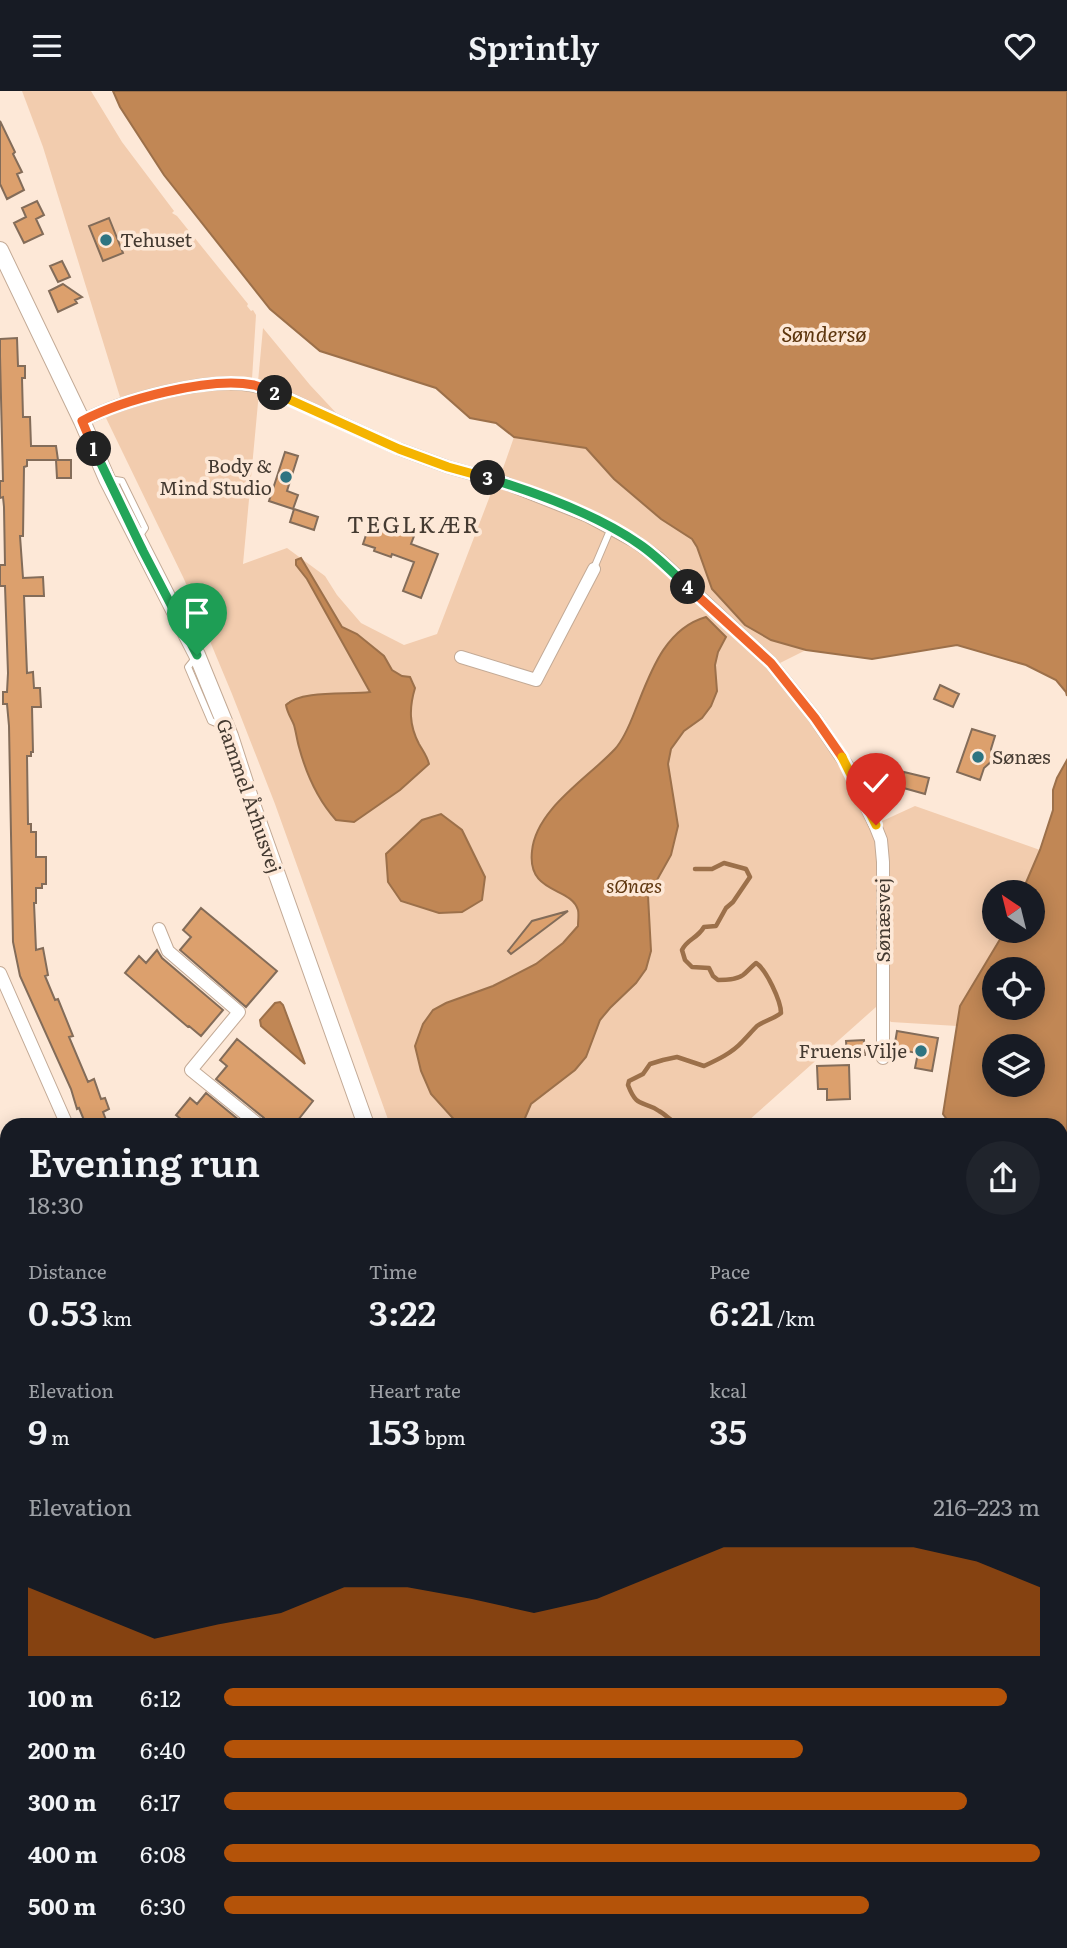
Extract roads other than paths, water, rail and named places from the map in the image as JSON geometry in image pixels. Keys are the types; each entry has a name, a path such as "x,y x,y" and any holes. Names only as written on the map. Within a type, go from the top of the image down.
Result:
{"street":[{"name":"Gammel Århusvej","path":"2,257 82,421 107,479 197,655 226,727 363,1118"},
{"name":"Sønæsvej","path":"82,421 103,410 153,395 230,383 255,386 399,449 448,467 505,483 562,505 611,528 658,558 771,663 815,718 848,768 876,825 882,848 883,1058"},
{"path":"461,657 536,681 594,569"},
{"path":"159,929 168,951 239,1012 191,1070 250,1118"},
{"path":"0,973 64,1118"}],"lane":[{"path":"594,569 611,528"}],"water":[{"name":"Søndersø","path":"113,91 1067,91 1067,696 1056,680 1026,665 957,645 872,659 806,650 771,640 745,625 712,589 692,539 661,519 614,479 586,448 514,437 496,423 470,418 436,388 320,351 270,309 164,175 120,107"},
{"path":"301,558 342,627 357,634 384,656 392,670 410,677 415,688 411,709 412,723 429,764 400,790 354,822 336,820 318,795 305,767 286,705 302,697 370,692 307,579 296,565 296,560"},
{"path":"706,617 726,637 715,665 717,691 711,706 702,718 684,731 671,749 668,764 678,826 671,855 648,896 651,951 646,969 600,1020 586,1057 575,1070 531,1104 525,1118 453,1118 431,1094 421,1071 415,1046 423,1024 433,1010 446,1003 493,986 536,964 563,943 578,926 578,910 574,902 550,888 536,875 532,865 532,851 536,836 553,808 618,745 660,655 679,632"},
{"path":"1067,760 1067,1118 946,1118 943,1114 960,1006 982,969 982,1020 1045,1020 1045,957 989,957 998,943 1045,943 1045,880 1027,880 1053,810 1053,790"},
{"path":"441,814 462,830 485,877 482,900 462,912 439,913 401,901 388,882 386,854 422,820"},
{"path":"280,1002 305,1064 261,1026 260,1020 275,1003"}],"waterway":[{"path":"668,1118 634,1098 629,1081 643,1074 650,1064 677,1057 704,1066 729,1053 757,1026 781,1013 772,986 756,963 740,977 718,980 709,968 692,967 685,960 682,950 684,946 704,927 716,926 750,877 746,869 724,863 712,869 695,869"}],"place":[{"name":"Tehuset","path":"106,240"},
{"name":"Body & Mind Studio","path":"286,477"},
{"name":"Sønæs","path":"978,757"},
{"name":"Fruens Vilje","path":"921,1051"}],"district":[{"name":"TEGLKÆR","path":"414,525"}],"park label":[{"name":"sØnæs","path":"634,886"}]}
